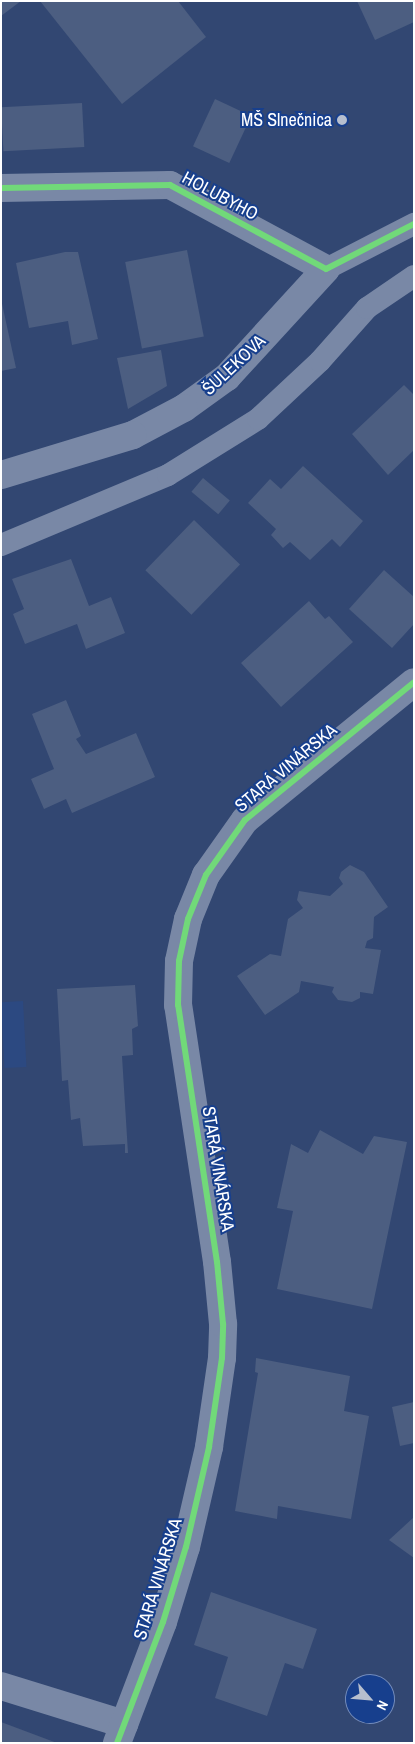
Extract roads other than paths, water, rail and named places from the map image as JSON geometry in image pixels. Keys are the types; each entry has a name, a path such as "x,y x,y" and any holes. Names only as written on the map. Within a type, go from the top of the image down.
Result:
{"street":[{"name":"HOLUBYHO","path":"1,188 170,185 326,269"},
{"name":"ŠULEKOVA","path":"1,475 133,435 184,408 227,377 326,269"},
{"name":"STARÁ VINÁRSKA","path":"1,1686 121,1733 163,1622 186,1547 210,1447 222,1358 223,1324 217,1262 178,1005 178,968 188,920 206,875 245,820 414,682"}],"lane":[{"name":"ŠULEKOVA","path":"326,269 414,224"},
{"path":"1,545 168,475 258,419 320,361 368,308 414,276"}],"water":[{"path":"23,1001 26,1067 4,1068 1,1002"}],"place":[{"name":"MŠ Slnečnica","path":"342,120"}]}
